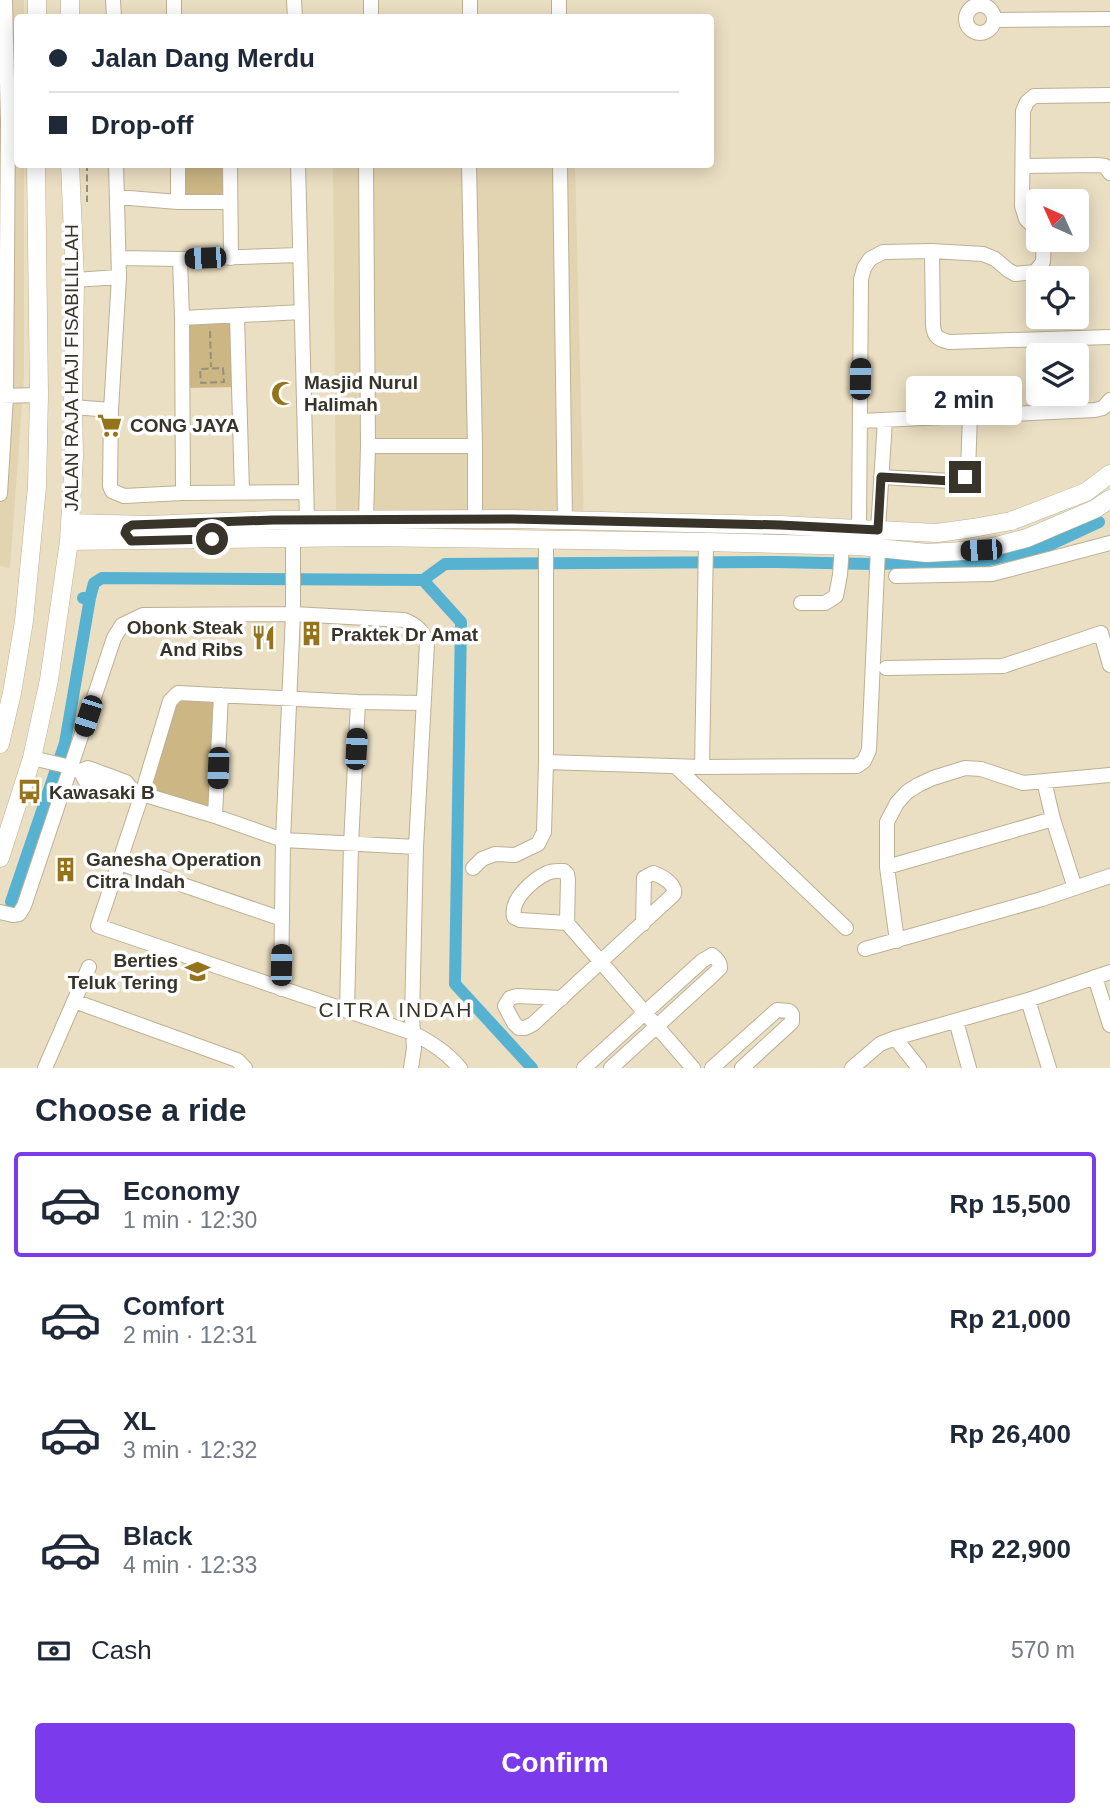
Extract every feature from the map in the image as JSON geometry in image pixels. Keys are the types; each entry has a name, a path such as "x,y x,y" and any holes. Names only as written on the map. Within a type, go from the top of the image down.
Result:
{"main road":[{"name":"JALAN RAJA HAJI FISABILILLAH","path":"0,744 24,621 37,487 39,395 36,168"},
{"name":"JALAN RAJA HAJI FISABILILLAH","path":"0,858 40,760 69,541 74,456 75,280 70,168"},
{"path":"878,553 937,533 1011,521 1086,492 1110,474"},
{"path":"69,541 273,520 565,521 670,532 705,556 841,551 927,553 981,550 1027,538 1095,509 1110,499"},
{"path":"70,523 132,533 293,538 366,537 547,555 670,532 780,525 859,529 878,553"}],"street":[{"path":"0,494 9,120 5,0"},
{"path":"994,20 1110,19"},
{"path":"1026,219 1022,206 1023,111 1027,102 1034,96 1110,95"},
{"path":"1023,166 1098,165 1105,166 1110,173"},
{"path":"116,168 119,277 111,410 112,491 124,496 306,492"},
{"path":"178,168 178,202"},
{"path":"230,168 231,258"},
{"path":"298,168 307,520"},
{"path":"366,168 366,520"},
{"path":"469,168 475,520"},
{"path":"560,168 565,521"},
{"path":"117,197 178,202 229,202"},
{"path":"859,529 861,279 864,268 870,260 883,252 932,251 984,254 1015,274 1035,272 1043,262 1043,252"},
{"path":"932,251 933,325 934,334 939,340 949,342 1110,337"},
{"path":"119,258 300,255"},
{"path":"180,259 183,493"},
{"path":"75,280 119,277"},
{"path":"182,318 302,312"},
{"path":"237,316 242,492"},
{"path":"3,396 39,395"},
{"path":"860,421 1095,410 1103,408 1110,400"},
{"path":"73,407 111,410"},
{"path":"881,477 959,481 965,477 968,471 970,415"},
{"path":"546,762 702,767 846,767 857,766 864,761 869,750 885,420"},
{"path":"368,446 475,446"},
{"path":"281,989 293,538"},
{"path":"896,576 992,574 1110,543"},
{"path":"801,603 825,603 836,596 841,551"},
{"path":"473,868 482,859 495,854 515,855 538,844 544,832 547,555"},
{"path":"702,767 705,556"},
{"path":"0,912 13,915 22,911 114,638 122,625 143,615 293,614 404,620 424,633 427,643 416,847 412,1017 414,1048 411,1068"},
{"path":"886,668 1003,666 1101,633 1110,664"},
{"path":"423,702 358,702 178,693 172,698 137,792 119,863 98,926 413,1033 446,1053 460,1068"},
{"path":"215,816 221,695"},
{"path":"347,1011 358,702"},
{"path":"40,760 71,768 88,768 126,782 137,792 283,840 416,847"},
{"path":"675,766 846,928"},
{"path":"897,941 887,867 887,822 897,803 918,785 965,768 981,769 1019,782 1110,775"},
{"path":"1045,781 1053,819 1074,888"},
{"path":"887,867 1053,819"},
{"path":"119,863 282,919"},
{"path":"567,922 520,920 514,917 513,911 518,899 532,882 550,871 564,871 568,880 567,922 693,1068"},
{"path":"865,950 1110,876"},
{"path":"562,998 643,924"},
{"path":"584,1068 708,957 717,958 720,968 611,1068"},
{"path":"51,1066 89,967"},
{"path":"852,1068 880,1044 895,1038 1028,1000 1110,972"},
{"path":"1095,977 1110,1025"},
{"path":"1028,1000 1049,1068"},
{"path":"74,1001 237,1060 245,1068"},
{"path":"712,1068 777,1010 789,1011 792,1014 792,1022 742,1068"},
{"path":"956,1021 969,1068"},
{"path":"895,1038 919,1068"}],"path":[{"path":"210,317 211,368"},
{"path":"211,368 223,368 224,382 201,383 200,369 211,368"}],"shaded area":[{"path":"0,0 24,0 24,14 14,14 14,168 24,168 24,378 10,568 0,566"},
{"path":"178,168 230,168 229,202 178,202"},
{"path":"333,168 575,168 584,524 336,515"},
{"path":"237,316 239,387 183,388 182,318"},
{"path":"178,695 220,695 212,819 140,795"}],"waterway":[{"path":"90,598 94,583 102,578 423,580 445,564 980,562 1045,547 1099,522"},
{"path":"423,580 461,622 455,984 532,1068"},
{"path":"11,902 65,743 90,598 83,598"}],"place":[{"name":"Masjid Nurul Halimah","path":"284,393"},
{"name":"CONG JAYA","path":"110,425"},
{"name":"Praktek Dr Amat","path":"311,634"},
{"name":"Obonk Steak And Ribs","path":"263,638"},
{"name":"Kawasaki B","path":"29,792"},
{"name":"Ganesha Operation Citra Indah","path":"66,870"},
{"name":"Berties Teluk Tering","path":"198,971"}],"district":[{"name":"CITRA INDAH","path":"396,1010"}],"route":[{"path":"212,539 131,541 125,533 132,525 273,520 513,519 878,530 881,477 951,481 959,481 965,477"}]}
